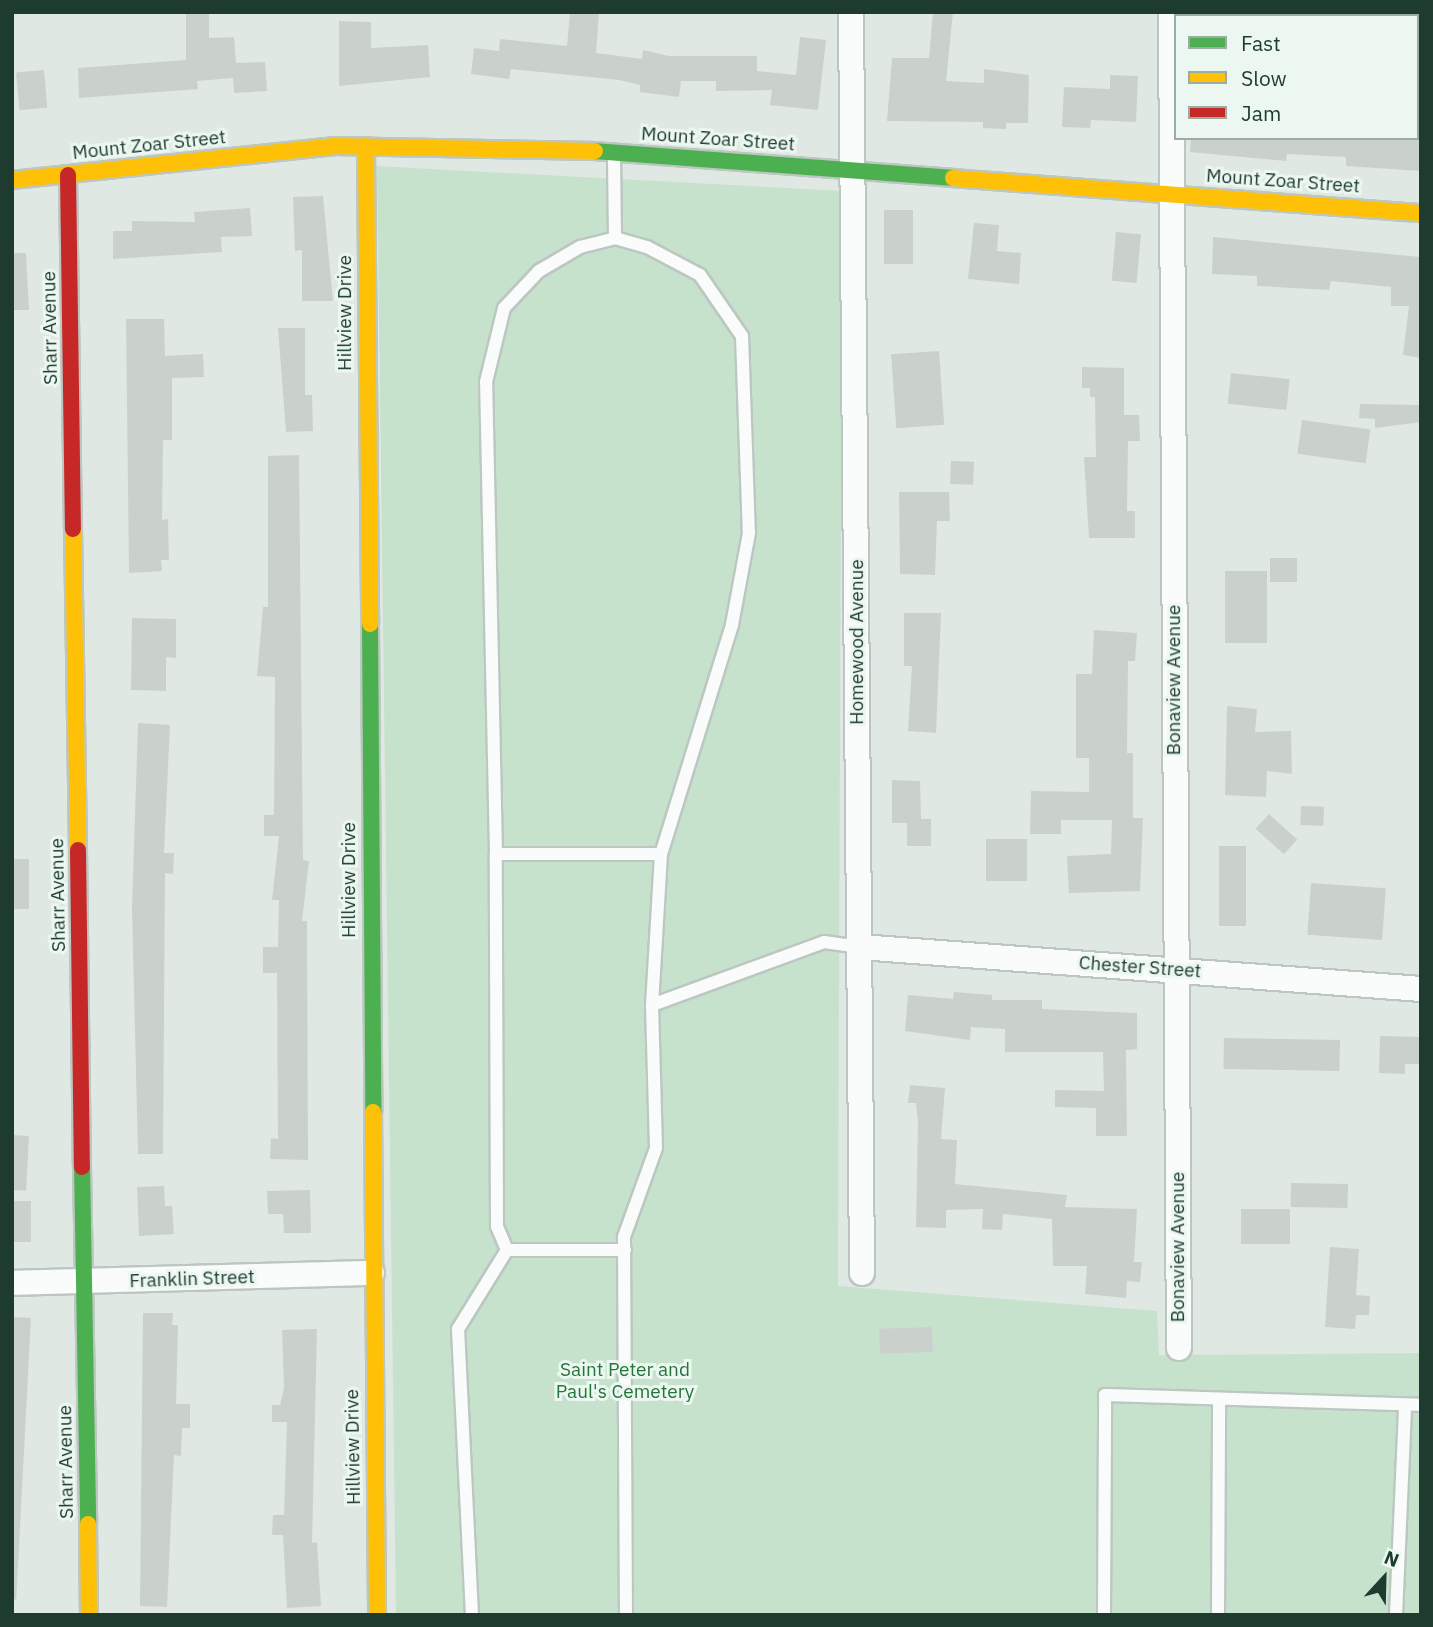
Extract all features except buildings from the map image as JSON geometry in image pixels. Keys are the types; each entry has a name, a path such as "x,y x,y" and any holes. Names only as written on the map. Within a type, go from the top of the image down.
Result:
{"street":[{"name":"Homewood Avenue","path":"851,12 862,1273"},
{"name":"Bonaview Avenue","path":"1171,12 1179,1348"},
{"name":"Mount Zoar Street","path":"12,180 366,145 614,152 1421,213"},
{"name":"Hillview Drive","path":"366,145 372,1273 377,1615"},
{"name":"Sharr Avenue","path":"68,175 89,1615"},
{"name":"Chester Street","path":"860,947 1421,989"},
{"name":"Franklin Street","path":"12,1283 372,1273"}],"lane":[{"path":"614,152 615,238"},
{"path":"507,1250 497,1227 496,854 486,382 504,308 539,271 580,247 615,238 647,247 700,275 742,336 749,533 732,625 661,854 652,1005 656,1148 624,1237 626,1615"},
{"path":"496,854 661,854"},
{"path":"652,1005 824,942 860,947"},
{"path":"507,1250 625,1250"},
{"path":"472,1615 458,1329 507,1250"},
{"path":"1104,1615 1105,1395 1421,1405"},
{"path":"1218,1615 1219,1400"},
{"path":"1396,1615 1405,1405"}],"green space":[{"name":"Saint Peter and Paul's Cemetery","path":"377,166 842,191 838,1286 1157,1311 1159,1355 1421,1353 1421,1615 396,1615"}],"traffic: fast":[{"path":"595,151 953,178"},
{"path":"370,624 373,1112"},
{"path":"82,1167 88,1524"}],"traffic: slow":[{"path":"12,180 333,146 595,151"},
{"path":"366,146 370,624"},
{"path":"953,178 1421,213"},
{"path":"73,529 78,850"},
{"path":"373,1112 377,1615"},
{"path":"88,1524 89,1615"}],"traffic: jam":[{"path":"68,175 73,529"},
{"path":"78,850 82,1167"}]}
